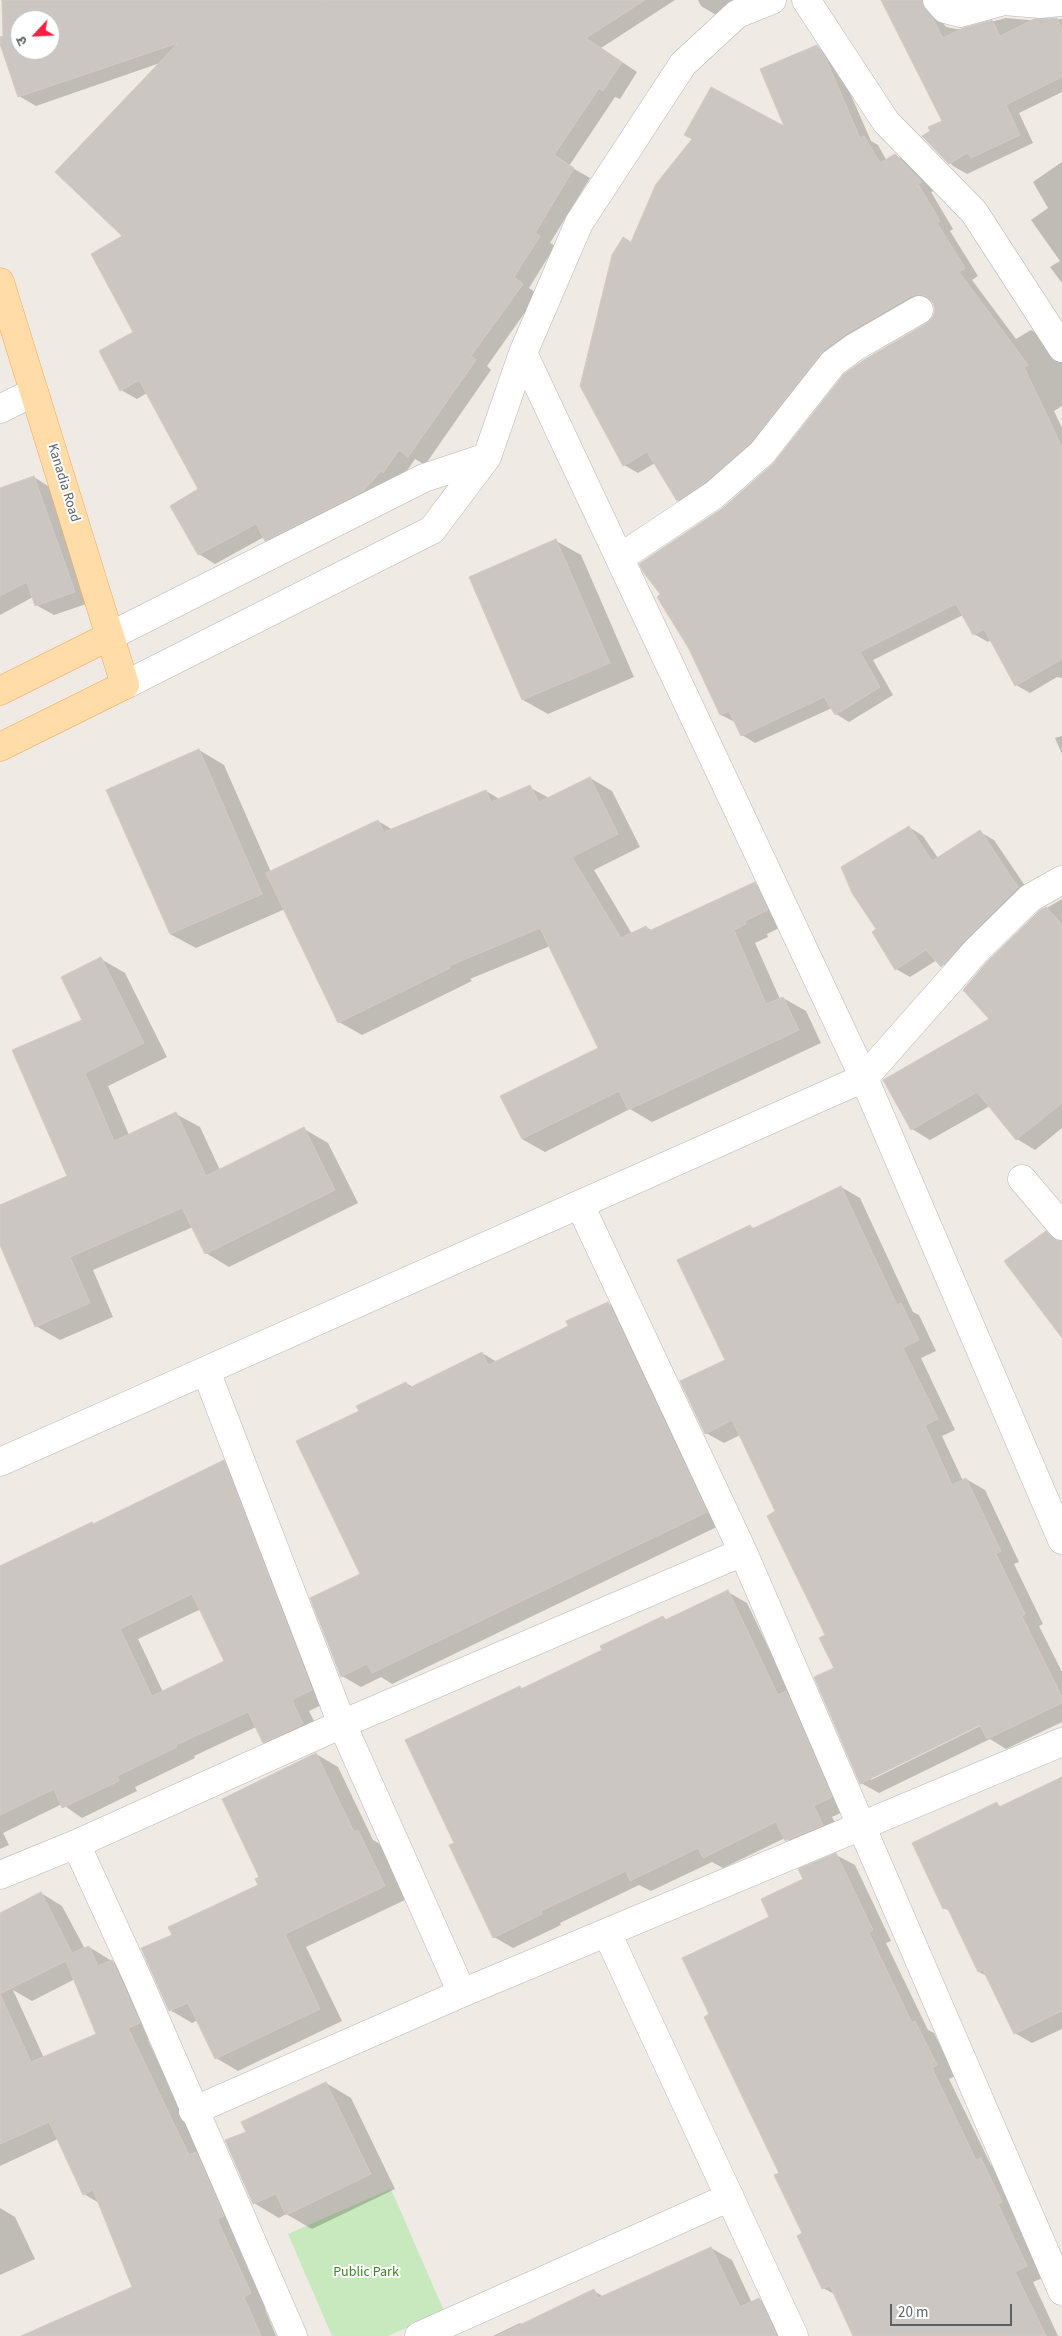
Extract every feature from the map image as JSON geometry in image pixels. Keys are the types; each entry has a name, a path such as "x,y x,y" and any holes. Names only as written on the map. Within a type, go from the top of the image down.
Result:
{"main road":[{"name":"Kanadia Road","path":"0,282 125,685"},
{"path":"0,692 110,636"},
{"path":"0,747 125,685"}],"street":[{"path":"125,685 432,530 488,457 524,353 579,223 682,64 737,14 772,0"},
{"path":"806,0 886,122 974,212 1062,348"},
{"path":"937,0 946,8 960,13 1004,1 1040,4 1062,2"},
{"path":"621,557 714,495 762,454 833,363 854,347 919,310"},
{"path":"524,353 864,1078 1062,1540"},
{"path":"0,409 34,392"},
{"path":"110,636 424,478 488,457"},
{"path":"0,1462 864,1078 976,951 1030,898 1062,880"},
{"path":"1022,1179 1062,1226"},
{"path":"580,1205 743,1552 1062,2291"},
{"path":"206,1371 342,1724 462,1993"},
{"path":"0,1875 76,1844 342,1724 743,1552"},
{"path":"194,2111 462,1993 1062,1742"},
{"path":"76,1844 137,1977 293,2336"},
{"path":"607,1933 794,2336"},
{"path":"419,2336 730,2197"}],"green space":[{"name":"Public Park","path":"391,2189 444,2311 388,2336 332,2336 288,2234"}],"building":[{"path":"2,0 645,0 586,38 622,62 603,91 599,88 554,155 574,168 535,233 540,236 514,277 523,284 471,356 476,360 408,457 399,450 383,473 381,471 363,491 265,541 256,524 198,555 170,506 198,489 139,380 120,391 99,351 133,332 91,254 122,236 55,172 178,43 18,97 0,44 0,37 3,36"},
{"path":"881,0 922,0 925,10 933,19 943,38 963,28 992,20 1000,36 1034,19 1057,18 1062,28 1062,77 1006,105 1020,135 971,158 967,153 949,164 922,136 930,131 928,127 942,121"},
{"path":"817,45 826,59 860,138 864,136 880,163 895,154 922,182 918,184 940,221 937,223 965,268 959,272 1028,365 1024,367 1062,447 1062,659 1015,686 984,629 973,635 956,604 860,652 880,687 835,715 824,697 741,736 729,711 720,715 689,649 657,597 660,594 639,564 723,508 772,465 844,374 927,323 933,317 935,310 933,303 926,296 918,294 911,296 847,333 824,350 751,442 704,483 677,501 647,452 623,466 580,386 612,255 623,237 631,242 656,184 692,139 684,135 711,87 784,126 760,69"},
{"path":"34,476 75,592 35,606 27,582 0,596 0,488"},
{"path":"556,539 610,663 522,700 469,577"},
{"path":"199,749 262,894 170,934 106,790"},
{"path":"590,777 618,834 572,857 621,938 646,926 649,931 755,882 768,910 745,921 746,924 734,930 766,1004 783,997 799,1030 628,1110 619,1091 522,1139 500,1096 598,1048 540,928 449,966 450,968 338,1023 266,873 378,820 384,832 486,790 491,802 530,785 539,802"},
{"path":"909,826 932,861 980,830 1018,887 941,967 926,950 895,970 872,932 876,929 852,893 841,867"},
{"path":"1046,907 1062,924 1062,1103 1016,1140 977,1092 911,1130 883,1080 989,1019 963,990 987,962 1039,911"},
{"path":"101,957 144,1043 85,1073 114,1141 176,1112 206,1176 304,1127 335,1190 205,1254 182,1208 70,1257 90,1303 35,1327 0,1245 0,1205 67,1176 12,1050 82,1020 61,977"},
{"path":"841,1186 897,1305 901,1303 919,1340 903,1348 938,1419 925,1425 952,1485 966,1478 1001,1551 996,1554 1025,1614 1022,1616 1062,1697 1062,1703 987,1739 980,1725 860,1784 814,1677 834,1668 819,1638 825,1635 767,1516 775,1511 732,1420 705,1434 680,1381 725,1360 677,1260 750,1225 752,1229"},
{"path":"1046,1231 1056,1240 1062,1241 1062,1338 1004,1261"},
{"path":"608,1302 707,1512 372,1673 367,1664 341,1677 310,1598 360,1574 296,1441 359,1411 356,1406 406,1382 409,1388 482,1352 488,1365 568,1326 566,1321"},
{"path":"224,1460 312,1690 292,1700 303,1724 263,1743 248,1712 176,1745 177,1747 117,1776 119,1781 62,1808 54,1789 0,1815 0,1566 92,1522 93,1524","holes":["192,1594 224,1661 152,1696 120,1629"]},
{"path":"728,1590 778,1695 786,1691 832,1797 814,1806 823,1825 785,1841 776,1822 703,1858 698,1848 630,1881 626,1871 541,1911 542,1914 493,1938 449,1845 454,1843 405,1740 520,1686 521,1689 602,1650 600,1646 663,1616 665,1620"},
{"path":"316,1753 354,1832 358,1830 385,1886 285,1934 320,2009 215,2059 188,2003 169,2011 141,1948 172,1935 168,1927 258,1885 255,1879 259,1877 222,1799"},
{"path":"1062,1777 1062,2011 1014,2034 983,1970 978,1972 947,1907 943,1909 912,1843 997,1802 999,1807"},
{"path":"836,1853 873,1930 869,1933 912,2023 915,2021 937,2065 932,2068 976,2160 981,2158 1002,2202 998,2204 1027,2266 1015,2272 1046,2336 853,2336 830,2286 822,2289 797,2236 802,2233 774,2175 779,2173 704,2017 709,2014 682,1958 769,1917 761,1899 803,1879 798,1869"},
{"path":"41,1892 72,1953 89,1946 98,1966 112,1960 140,2023 128,2028 189,2155 196,2152 224,2216 217,2219 251,2293 244,2297 261,2336 21,2336 132,2287 93,2190 83,2195 49,2122 0,2144 0,1994 0,1913","holes":["66,1961 96,2034 31,2062 0,1994"]},
{"path":"326,2082 371,2174 286,2215 276,2194 253,2204 225,2140 246,2132 241,2122"},
{"path":"711,2247 740,2307 759,2298 777,2336 497,2336 594,2289 598,2298"}]}
